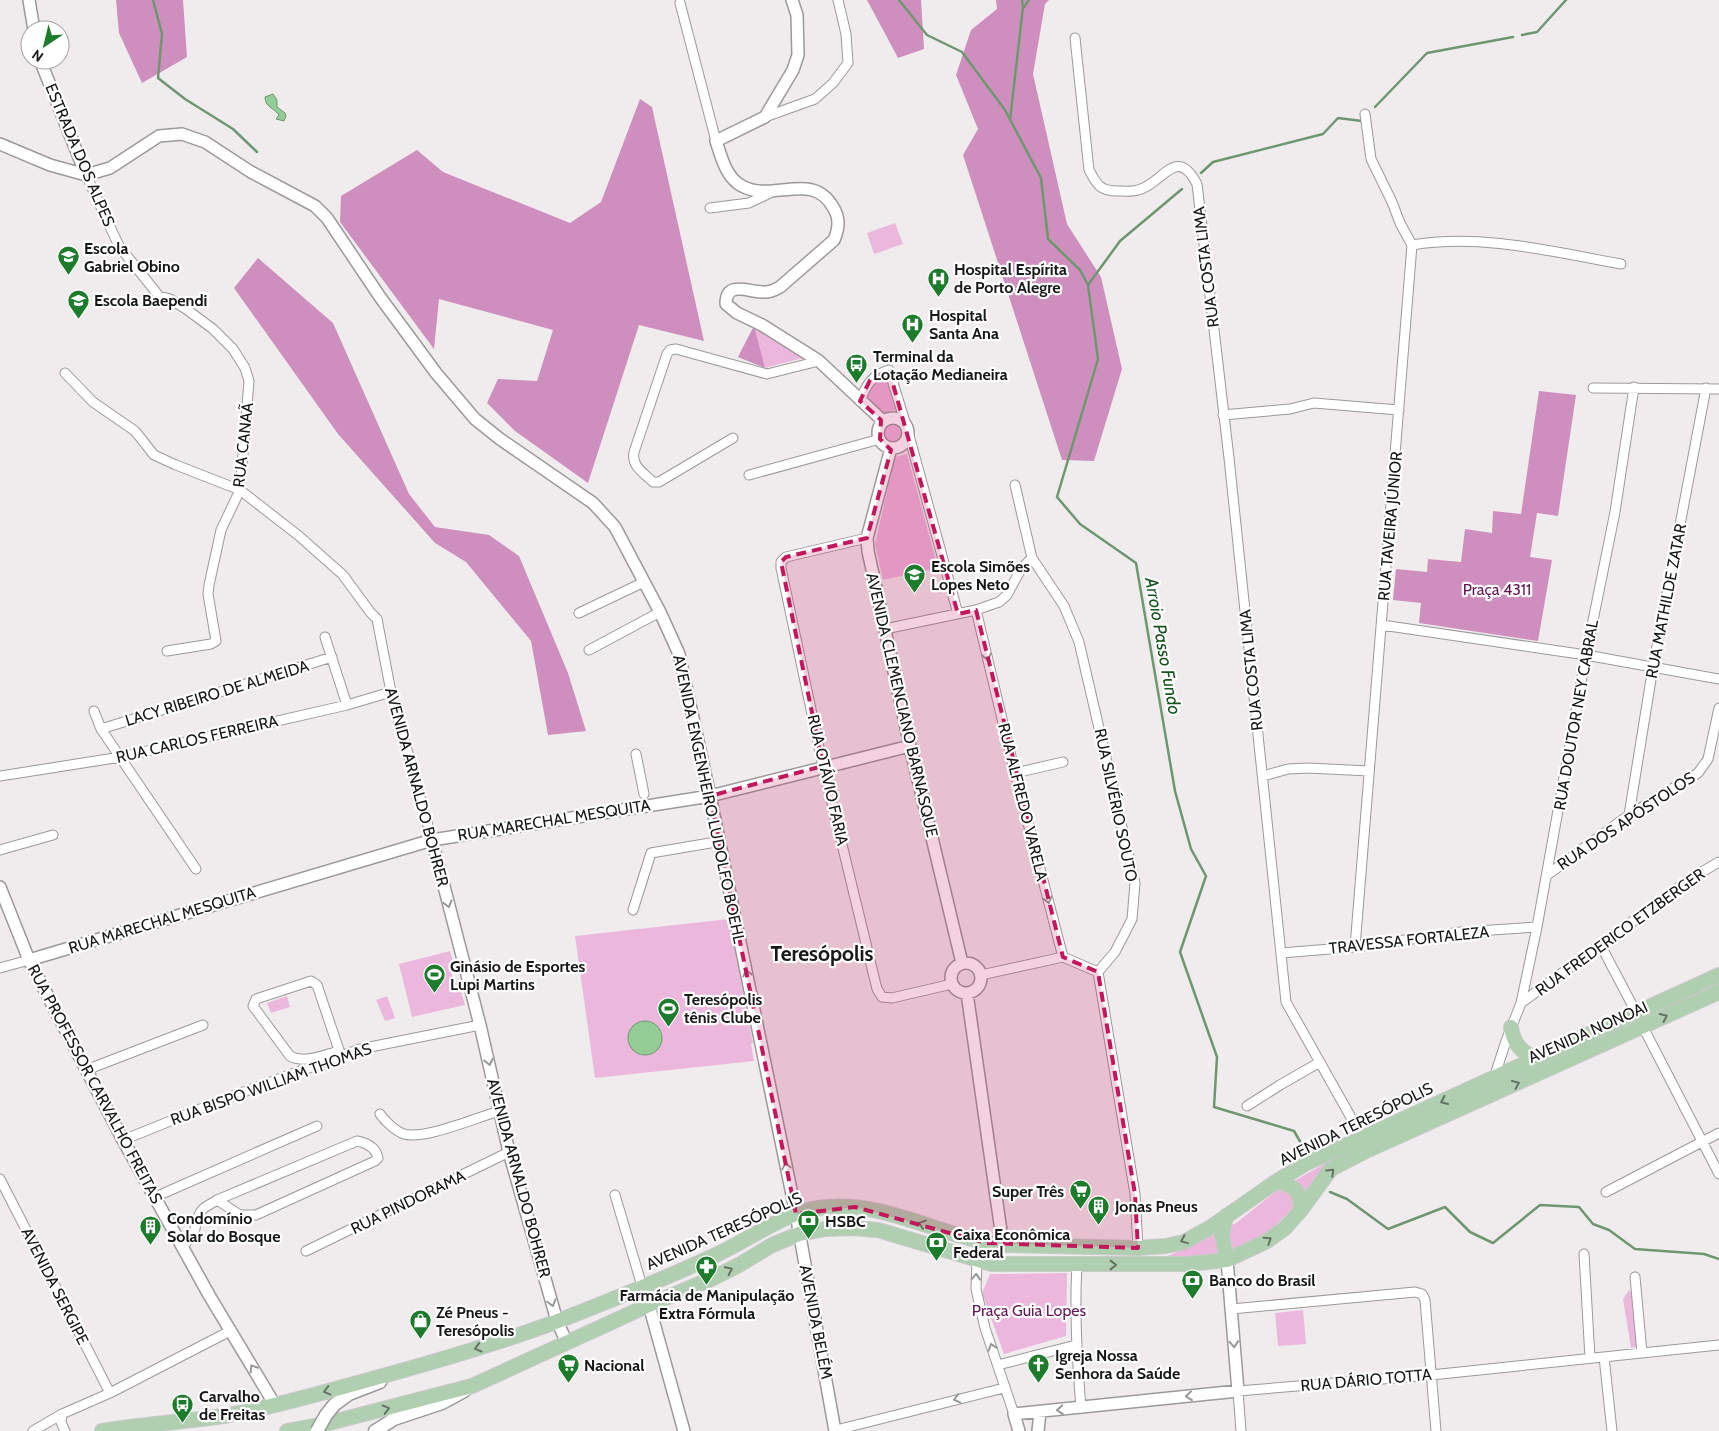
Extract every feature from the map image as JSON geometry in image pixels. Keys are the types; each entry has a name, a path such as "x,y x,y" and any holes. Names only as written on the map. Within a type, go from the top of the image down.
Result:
{"main road":[{"name":"AVENIDA NONOAI","path":"1488,1080 1637,1014 1719,975"},
{"name":"AVENIDA NONOAI","path":"1471,1103 1719,992"},
{"path":"1511,1027 1517,1045 1526,1054 1537,1058"},
{"name":"AVENIDA TERESÓPOLIS","path":"318,1431 326,1415 334,1405 349,1394 425,1364 520,1335 557,1321 720,1253 796,1214 819,1208 855,1206 891,1214 986,1243 1138,1248 1166,1246 1184,1242 1307,1163 1488,1080"},
{"path":"1471,1103 1476,1096 1490,1087 1488,1080"},
{"name":"AVENIDA TERESÓPOLIS","path":"375,1431 394,1419 442,1403 472,1386 649,1305 710,1280 772,1245 800,1234 832,1229 878,1230 992,1264 1194,1264 1227,1260 1267,1241 1285,1228 1301,1210 1331,1169 1471,1103"},
{"path":"1277,1181 1290,1185 1296,1190 1300,1199 1301,1210"},
{"path":"1226,1216 1222,1236 1227,1260"},
{"path":"102,1431 227,1415 276,1405 425,1364"},
{"path":"287,1431 326,1424 472,1386"}],"street":[{"path":"29,0 32,20"},
{"path":"765,117 793,70 798,55 797,15 792,0"},
{"path":"716,141 765,117 815,99 833,83 848,63 846,34 838,0"},
{"path":"680,3 716,141 730,176 741,186 754,191 772,192"},
{"name":"RUA COSTA LIMA","path":"1075,38 1089,170 1097,185 1109,191 1138,190 1149,185 1176,166 1185,168 1191,173 1197,184 1263,776 1286,1002 1362,1137"},
{"name":"ESTRADA DOS ALPES","path":"44,70 86,175 119,246 159,296"},
{"path":"1365,114 1371,159 1392,202 1400,224 1412,245 1436,240 1502,244 1621,264"},
{"name":"AVENIDA ENGENHEIRO LUDOLFO BOEHL","path":"86,175 110,168 159,136 182,134 205,142 251,172 315,206 327,218 380,297 436,373 475,418 500,438 593,503 615,526 660,612 679,654 796,1214"},
{"path":"0,144 50,165 86,175"},
{"path":"710,208 749,203 772,192 792,188 807,188 818,192 828,199 837,215 839,224 834,240 780,287 771,292 737,288 728,294 726,304 737,313 762,325 819,361 883,421"},
{"name":"RUA TAVEIRA JÚNIOR","path":"1355,947 1412,245"},
{"name":"RUA CANAÃ","path":"159,296 170,299 213,329 233,349 245,368 249,381 240,490 221,530 208,585 216,641 211,644 167,650"},
{"path":"733,438 658,482 652,482 634,464 634,452 670,350 676,349 767,374 819,361"},
{"path":"860,401 864,388 870,380 879,373 889,370 907,428 958,614"},
{"name":"AVENIDA ARNALDO BOHRER","path":"65,373 93,402 135,431 154,455 240,490 299,536 342,575 377,619 391,692 480,1025 509,1152 557,1321 567,1343"},
{"name":"RUA DOUTOR NEY CABRAL","path":"1488,1080 1521,1003 1547,875 1586,655 1615,512 1634,387"},
{"path":"1593,388 1719,389"},
{"name":"RUA MATHILDE ZATAR","path":"1629,815 1653,667 1706,388"},
{"path":"1223,415 1290,409 1314,403 1399,410"},
{"path":"897,418 902,420 907,428 908,433 905,442 896,447 887,446 880,439 878,430 883,421 897,418"},
{"path":"749,475 880,439"},
{"name":"AVENIDA CLEMENCIANO BARNASQUE","path":"892,448 868,538 868,551 910,746 962,963"},
{"name":"RUA SILVÉRIO SOUTO","path":"1015,485 1032,558 1064,606 1079,642 1135,883 1132,919 1115,952 1098,972"},
{"name":"RUA OTÁVIO FARIA","path":"868,538 786,558 781,562 781,568 824,766 878,989 882,997 892,998 952,984"},
{"path":"885,629 976,610 999,602 1007,595 1021,569 1032,558"},
{"path":"579,614 644,582"},
{"name":"RUA ALFREDO VARELA","path":"976,610 1014,773 1064,957"},
{"path":"589,650 660,612"},
{"path":"1382,625 1586,655 1719,679"},
{"path":"325,637 347,705"},
{"name":"LACY RIBEIRO DE ALMEIDA","path":"101,729 332,657"},
{"name":"RUA CARLOS FERREIRA","path":"0,776 122,757 347,705 391,692"},
{"name":"RUA DOS APÓSTOLOS","path":"1547,875 1629,815 1698,772 1708,759 1719,708"},
{"path":"94,711 101,729 122,757 196,869"},
{"name":"RUA MARECHAL MESQUITA","path":"0,968 432,840 710,796 910,746"},
{"path":"636,754 644,794"},
{"path":"1014,773 1063,762"},
{"path":"1263,776 1288,769 1308,768 1370,771"},
{"path":"0,850 53,835"},
{"path":"633,910 650,852 710,843"},
{"name":"RUA FREDERICO ETZBERGER","path":"1521,1003 1600,944 1693,878 1719,862"},
{"name":"RUA PROFESSOR CARVALHO FREITAS","path":"0,887 29,960 123,1140 230,1331 276,1405"},
{"name":"TRAVESSA FORTALEZA","path":"1281,953 1355,947 1461,932 1537,927"},
{"path":"1600,944 1637,1014"},
{"path":"981,975 1064,957 1098,972 1135,1194 1138,1248"},
{"path":"962,963 971,963 978,968 981,975 981,982 978,987 974,992 968,994 961,993 952,984 951,975 955,968 962,963"},
{"path":"311,981 317,984 340,1054 303,1060 290,1056 253,1006 254,1002 256,999 311,981"},
{"path":"968,994 1003,1245"},
{"path":"86,1070 203,1025"},
{"name":"RUA BISPO WILLIAM THOMAS","path":"123,1140 340,1054 480,1025"},
{"path":"1643,1027 1719,1174"},
{"path":"1247,1106 1280,1084 1320,1062"},
{"path":"380,1114 403,1134 415,1135 436,1131 500,1111"},
{"path":"155,1197 317,1126"},
{"path":"1606,1192 1719,1133"},
{"path":"182,1246 190,1240 196,1230 203,1209 217,1200 357,1141 364,1142 376,1153 378,1158 256,1215 240,1214 217,1200"},
{"name":"RUA PINDORAMA","path":"306,1251 509,1152"},
{"name":"AVENIDA SERGIPE","path":"0,1180 110,1393"},
{"path":"615,1195 642,1286"},
{"name":"AVENIDA BELÉM","path":"796,1214 835,1430"},
{"path":"1584,1254 1590,1358"},
{"path":"977,1260 976,1289 985,1328 1019,1431"},
{"path":"1227,1260 1241,1431"},
{"path":"1078,1265 1075,1296 1076,1346 1081,1408"},
{"path":"1635,1277 1642,1353"},
{"path":"1231,1309 1415,1292 1422,1294 1426,1300 1436,1431"},
{"path":"649,1305 684,1431"},
{"path":"33,1431 62,1414 110,1393 230,1331"},
{"name":"RUA DÁRIO TOTTA","path":"1014,1414 1238,1391 1431,1375 1719,1345"},
{"path":"998,1365 1076,1346"},
{"path":"1604,1357 1612,1431"},
{"path":"835,1430 865,1427 1004,1388"},
{"path":"1038,1431 1040,1412"},
{"path":"62,1414 61,1422 65,1431"}],"highlighted area":[{"path":"889,370 958,614 976,610 1063,957 1098,972 1135,1194 1138,1248 986,1243 855,1207 796,1214 710,796 823,766 781,562 786,557 867,538 891,450 880,439 881,420 860,401 870,380"}],"green space":[{"path":"116,0 183,0 187,57 142,83 119,33"},
{"path":"867,0 921,0 924,49 898,58"},
{"path":"996,0 1049,0 1045,4 1033,74 1067,224 1101,277 1122,369 1094,461 1062,460 963,155 978,129 956,75 971,30 997,9"},
{"path":"640,99 652,107 704,341 639,325 588,483 515,431 487,403 498,379 537,381 553,330 439,299 434,349 340,222 341,196 417,150 443,172 570,223 601,202"},
{"path":"895,223 903,244 874,254 867,233"},
{"path":"258,258 333,323 409,494 435,527 489,535 519,556 568,673 586,731 548,735 531,641 466,562 435,543 338,434 234,288"},
{"path":"754,326 803,358 765,368 738,357"},
{"path":"754,326 765,368 738,357"},
{"path":"885,375 896,410 882,413 865,399 871,384"},
{"name":"Praça 4311","path":"1539,391 1576,395 1558,516 1537,513 1530,557 1552,560 1538,641 1419,623 1421,603 1393,600 1396,569 1427,572 1428,559 1461,562 1465,529 1492,533 1493,511 1521,514"},
{"path":"893,421 898,422 904,428 904,438 898,444 893,445 888,444 882,438 881,433 882,428 888,422"},
{"path":"907,454 938,568 883,580 875,544 895,457"},
{"name":"Teresópolis tênis Clube","path":"729,919 753,1043 751,1044 754,1061 595,1078 575,936"},
{"name":"Ginásio de Esportes Lupi Martins","path":"450,951 454,964 449,966 454,982 458,981 465,1005 412,1017 399,964"},
{"path":"287,996 290,1007 271,1013 267,1003"},
{"path":"387,996 395,1018 385,1021 376,1000"},
{"path":"1329,1161 1290,1211 1269,1232 1238,1249 1206,1257 1168,1256 1236,1223 1275,1192"},
{"name":"Praça Guia Lopes","path":"1067,1273 1066,1336 1004,1354 982,1293 990,1274"},
{"path":"1629,1290 1634,1295 1639,1346 1631,1348 1623,1299"},
{"path":"1303,1310 1306,1344 1278,1346 1275,1313"}],"shaded area":[{"path":"273,94 277,100 277,107 285,113 284,121 276,119 279,115 266,103 265,97"},
{"path":"645,1021 652,1022 657,1026 661,1031 661,1045 657,1050 652,1054 645,1055 638,1054 633,1050 629,1045 628,1038 629,1031 633,1026 638,1022"}],"waterway":[{"path":"153,0 162,34 158,78 185,99 233,129 257,152"},
{"name":"Arroio Passo Fundo","path":"899,0 927,35 962,52 1005,110 1041,178 1048,239 1080,270 1088,285 1098,359 1057,497 1080,524 1136,563 1175,791 1191,849 1206,876 1180,952 1217,1057 1214,1107 1294,1131 1305,1150"},
{"path":"1010,120 1023,7 1022,0"},
{"path":"1024,7 1029,0"},
{"path":"1522,35 1537,32 1566,0"},
{"path":"1375,107 1427,53 1513,37"},
{"path":"1201,173 1213,162 1323,134 1338,118 1362,121"},
{"path":"1088,285 1120,241 1182,189"},
{"name":"Arroio Passo Fundo","path":"1330,1192 1347,1199 1388,1229 1445,1207 1470,1232 1493,1243 1540,1205 1579,1207 1593,1224 1609,1230 1635,1249 1704,1254 1719,1259"}],"place":[{"name":"Escola Gabriel Obino","path":"68,276"},
{"name":"Hospital Espírita de Porto Alegre","path":"938,297"},
{"name":"Escola Baependi","path":"78,319"},
{"name":"Hospital Santa Ana","path":"913,343"},
{"name":"Terminal da Lotação Medianeira","path":"857,384"},
{"name":"Escola Simões Lopes Neto","path":"915,594"},
{"name":"Ginásio de Esportes Lupi Martins","path":"434,994"},
{"name":"Teresópolis tênis Clube","path":"668,1027"},
{"name":"Super Três","path":"1080,1210"},
{"name":"Jonas Pneus","path":"1099,1225"},
{"name":"HSBC","path":"809,1240"},
{"name":"Condomínio Solar do Bosque","path":"151,1246"},
{"name":"Caixa Econômica Federal","path":"937,1262"},
{"name":"Farmácia de Manipulação Extra Fórmula","path":"707,1285"},
{"name":"Banco do Brasil","path":"1193,1299"},
{"name":"Zé Pneus - Teresópolis","path":"420,1340"},
{"name":"Igreja Nossa Senhora da Saúde","path":"1039,1383"},
{"name":"Nacional","path":"568,1384"},
{"name":"Carvalho de Freitas","path":"183,1424"}],"district":[{"name":"Teresópolis","path":"822,953"}]}
